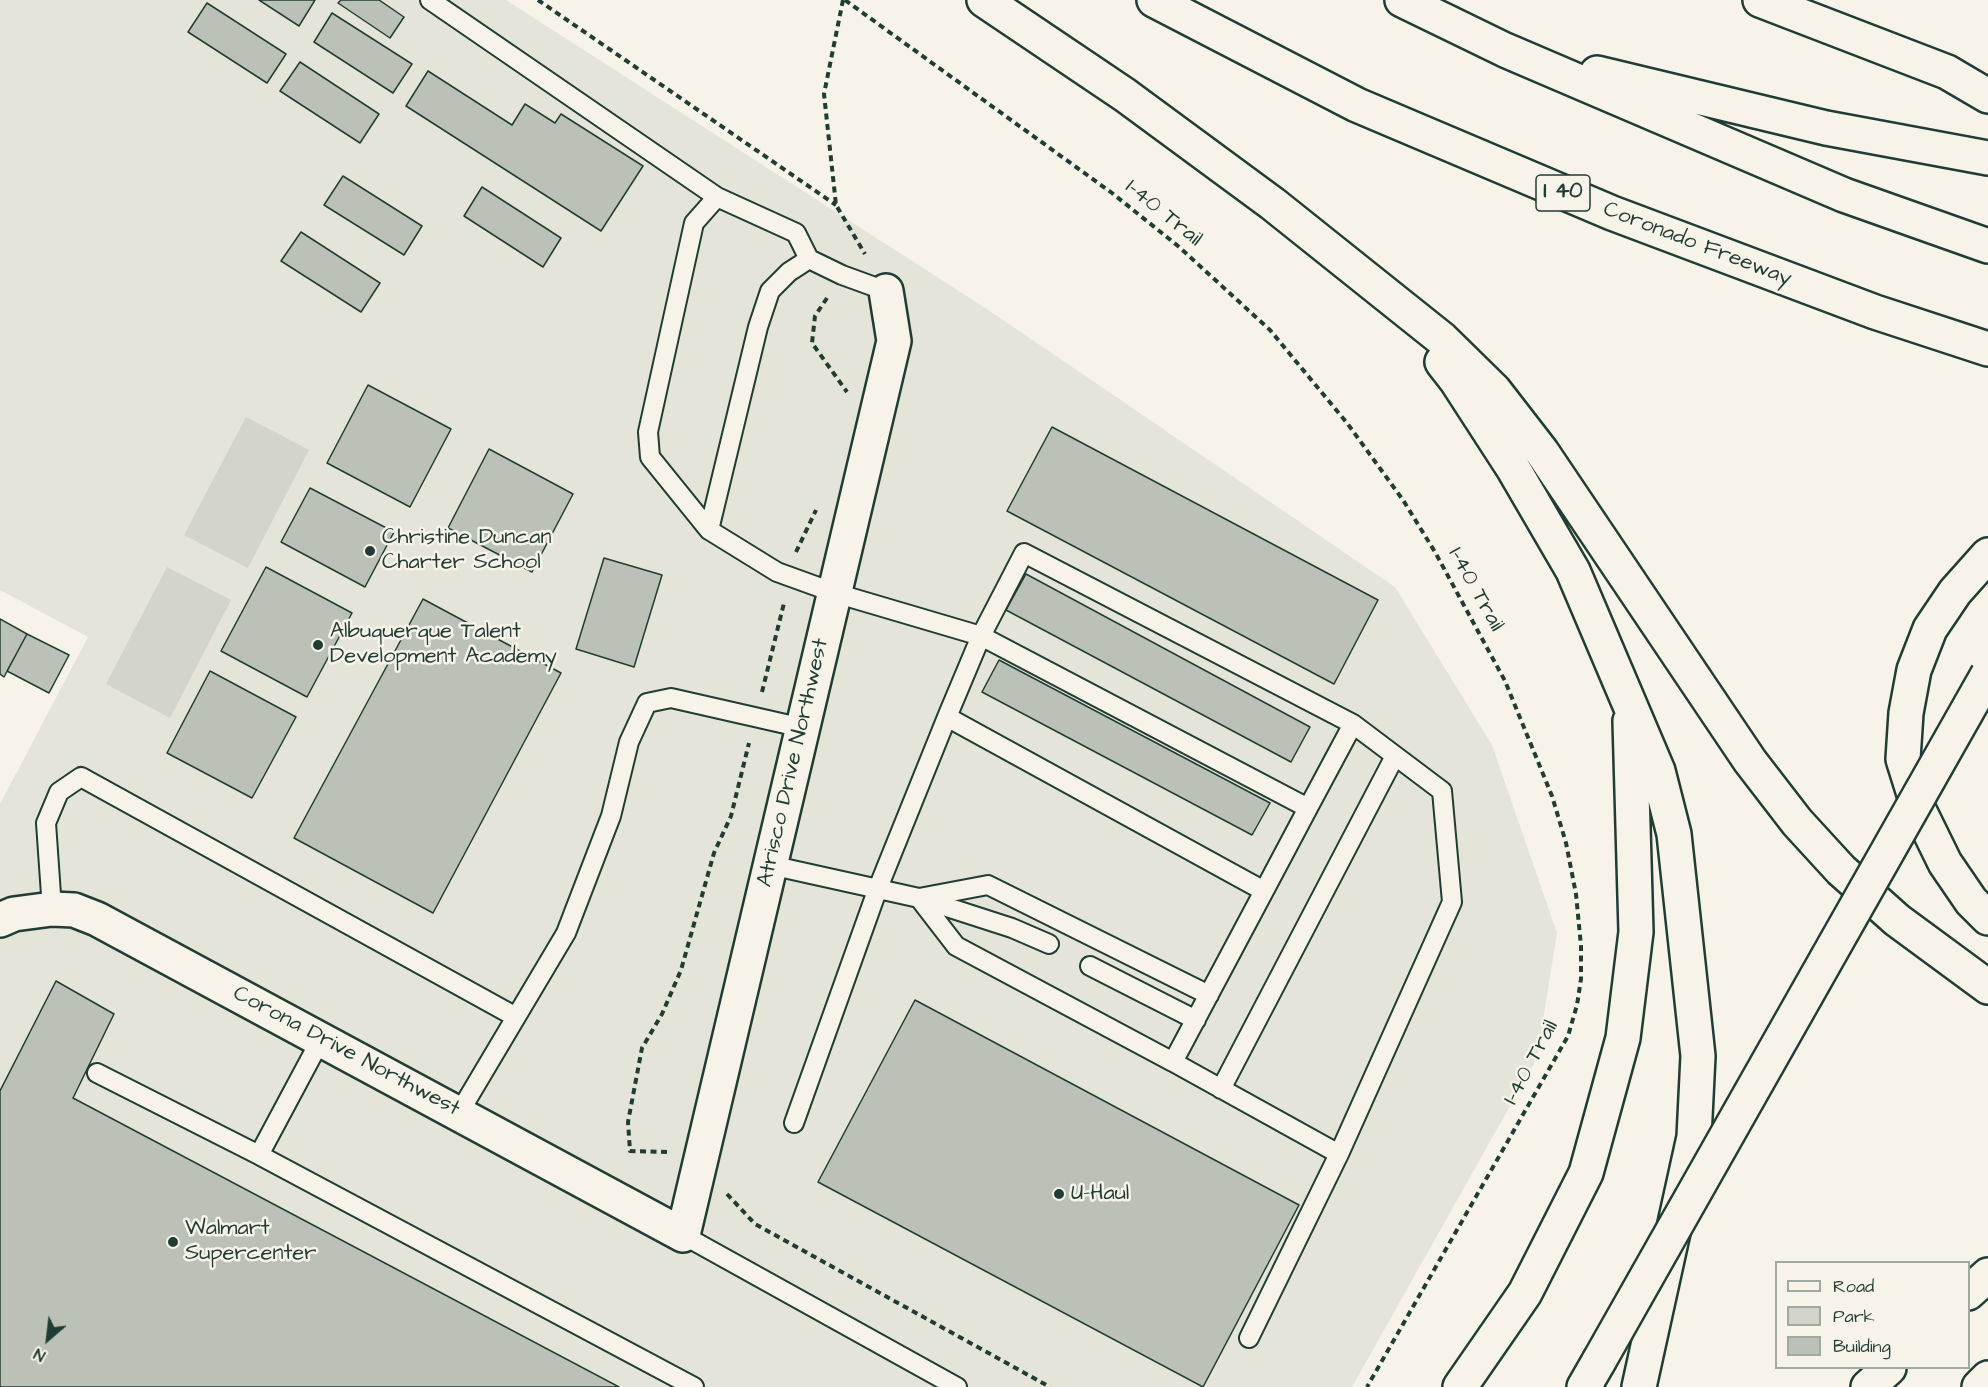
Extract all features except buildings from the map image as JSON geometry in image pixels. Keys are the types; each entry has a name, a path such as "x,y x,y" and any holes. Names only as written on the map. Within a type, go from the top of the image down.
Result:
{"main road":[{"path":"984,0 1125,95 1273,204 1442,339 1494,390 1542,452 1750,761 1797,822 1841,870 1897,920 1988,987"},
{"name":"Coronado Freeway","path":"1154,0 1357,105 1612,213 1875,312 1988,349"},
{"path":"1402,0 1505,50 1844,195 1988,246"},
{"path":"1760,0 1947,72 1988,96"},
{"path":"1505,50 1826,128 1988,158"},
{"name":"Atrisco Drive Northwest","path":"683,1235 894,341 886,291"},
{"path":"1391,299 1456,380 1519,479 1573,571 1658,771 1674,834 1698,1056 1694,1137 1639,1387"},
{"path":"1988,555 1955,592 1930,629 1914,670 1906,713 1903,759 1919,810 1945,862 1971,901 1988,918"},
{"path":"1591,1374 1988,674"},
{"path":"1460,1387 1525,1293 1586,1173 1623,1038 1636,932 1629,701"},
{"name":"Corona Drive Northwest","path":"0,920 24,912 52,909 74,910 97,919 683,1235"},
{"path":"1970,1291 1988,1275"},
{"path":"1868,1387 1888,1369"},
{"path":"1979,1387 1988,1378"}],"lane":[{"path":"430,0 717,197 796,233 809,259 842,275 886,291"},
{"path":"717,197 694,223 648,432 650,457 709,530 777,572 835,593 981,636 1308,808"},
{"path":"709,530 758,327 770,291 789,272 809,259"},
{"path":"794,1123 878,888 981,636 1024,553 1353,724 1442,791 1452,902 1339,1154 1249,1338"},
{"path":"459,1113 566,933 611,816 629,742 647,703 671,698 803,728"},
{"path":"947,717 1264,891"},
{"path":"1173,1062 1353,724"},
{"path":"1221,1089 1395,756"},
{"path":"52,909 46,823 59,792 81,777 516,1017"},
{"path":"770,864 919,898 1012,927 1049,944"},
{"path":"919,898 988,885 1209,995"},
{"path":"919,898 956,946 1339,1154"},
{"path":"1090,966 1196,1020"},
{"path":"259,1155 321,1039"},
{"path":"97,1073 259,1155 694,1387"},
{"path":"683,1235 957,1387"}],"path":[{"path":"538,0 836,205"},
{"path":"844,0 824,94 836,205 886,291"},
{"name":"I-40 Trail","path":"844,0 1112,193 1185,253 1270,330 1347,423 1403,500 1435,552 1505,681 1552,795 1570,864 1581,946 1581,979 1568,1036 1367,1387"},
{"path":"698,1172 732,1198 755,1224 1050,1387"}],"shaded area":[{"path":"0,0 506,0 990,311 1395,587 1492,745 1557,933 1537,1058 1352,1387 0,1387 0,804 88,637 0,590"}],"green space":[{"path":"246,417 309,450 248,568 184,535"},
{"path":"167,567 231,600 170,718 106,684"}],"place":[{"name":"Christine Duncan Charter School","path":"370,551"},
{"name":"Albuquerque Talent Development Academy","path":"318,645"},
{"name":"U-Haul","path":"1059,1194"},
{"name":"Walmart Supercenter","path":"173,1242"}]}
